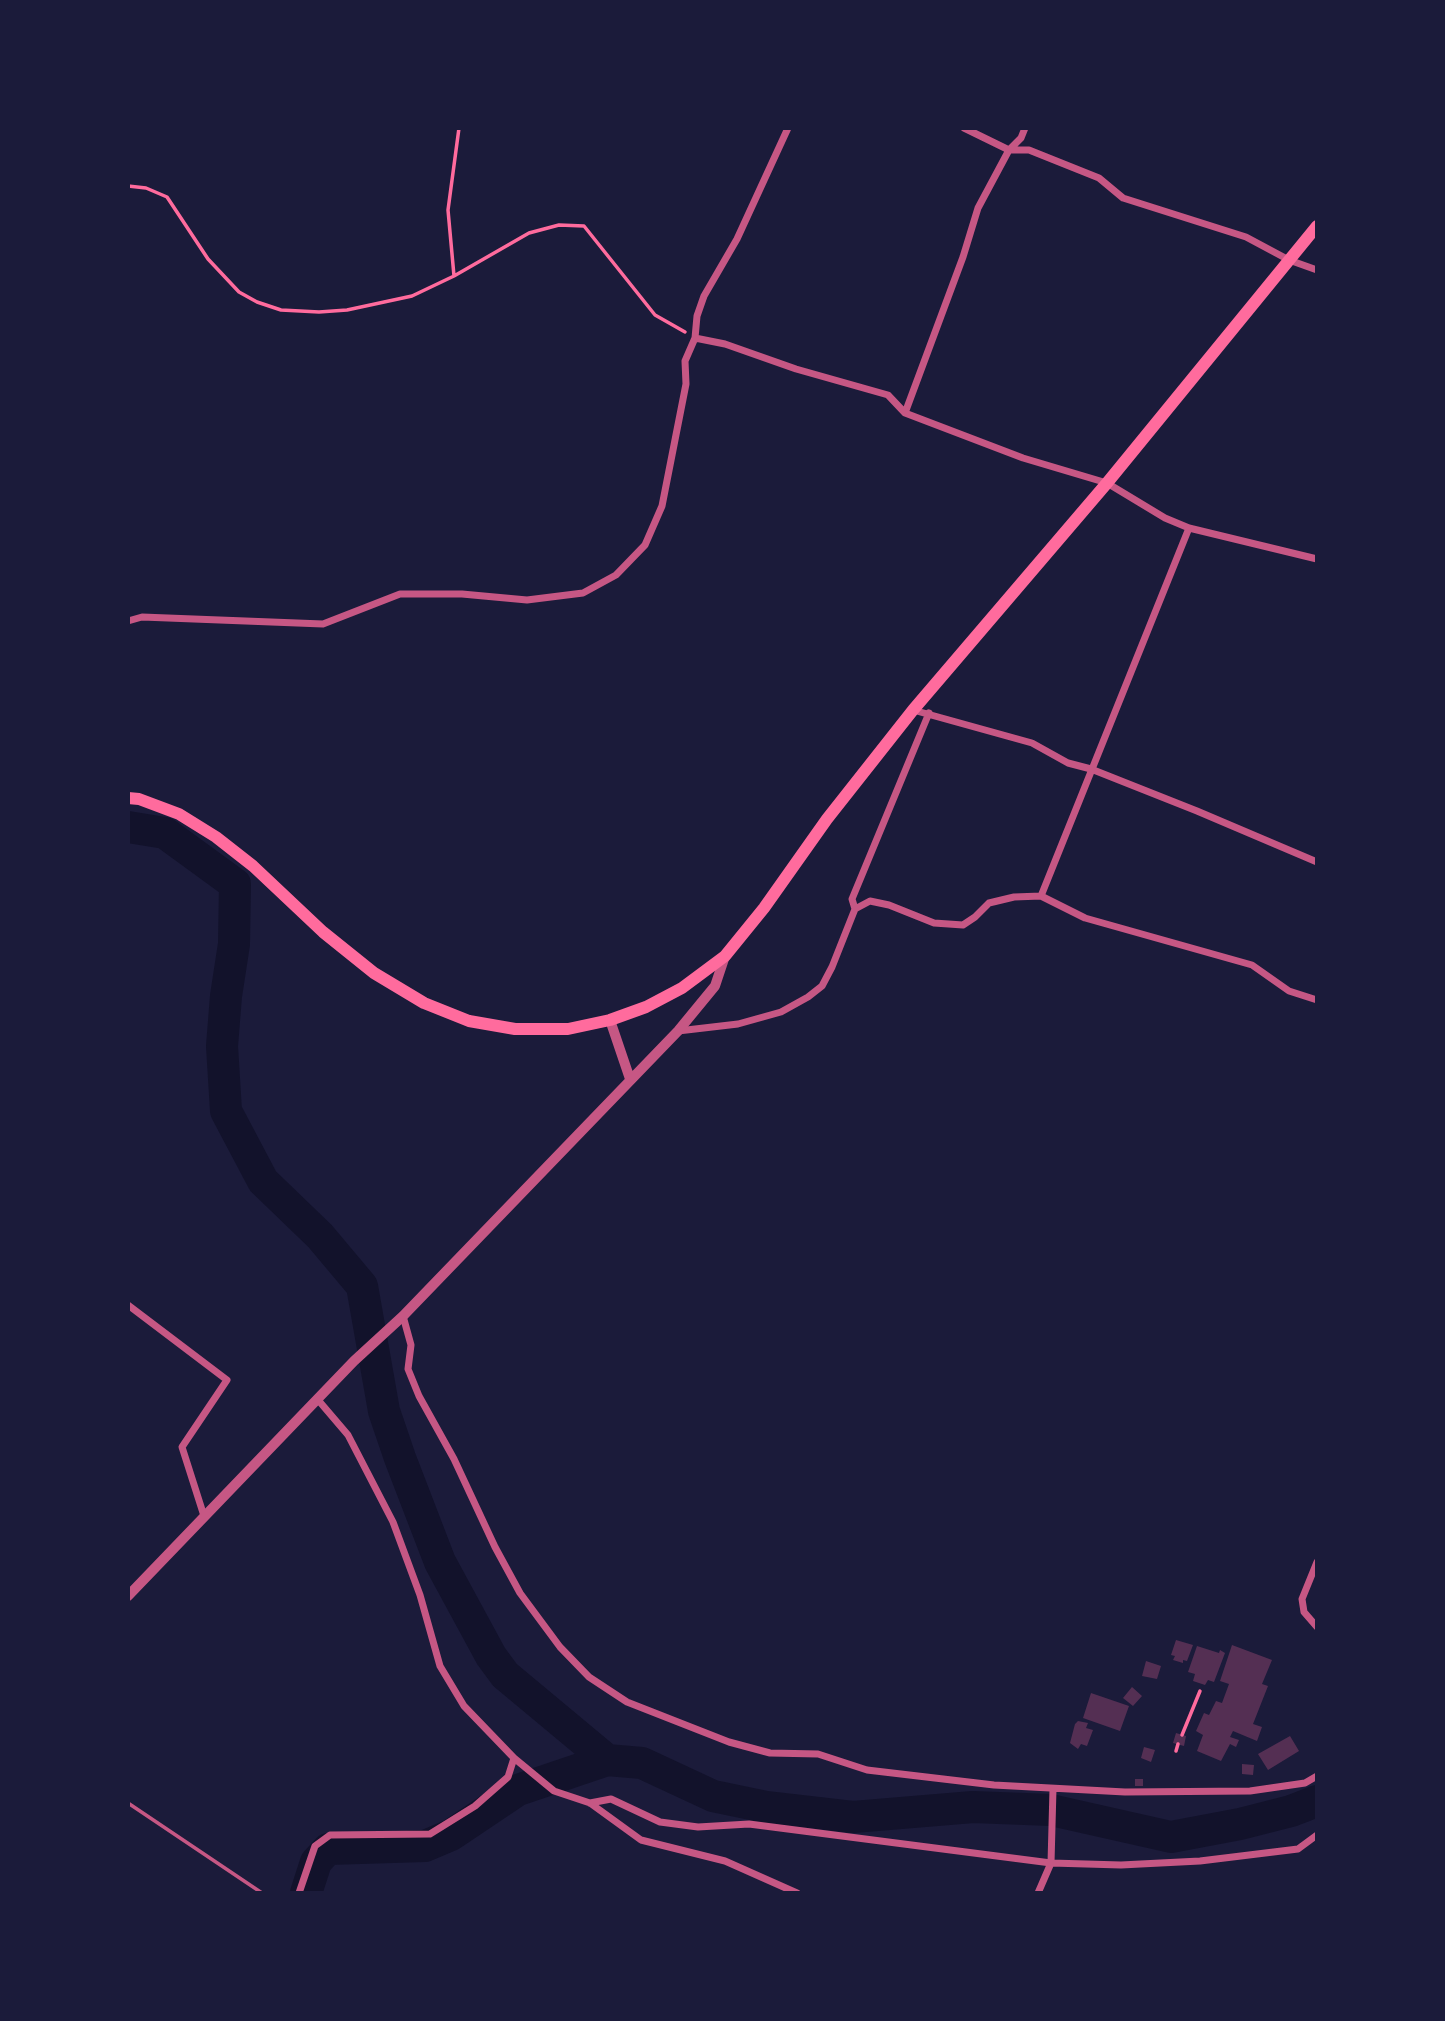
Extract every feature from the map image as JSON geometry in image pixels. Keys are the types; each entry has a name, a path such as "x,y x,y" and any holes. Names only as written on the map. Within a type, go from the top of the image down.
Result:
{"main road":[{"path":"128,797 178,814 216,837 253,866 323,932 374,973 424,1003 469,1021 515,1029 568,1029 610,1020 646,1007 682,988 725,956 764,908 827,819 913,710 1107,483 1317,226"}],"street":[{"path":"128,621 142,617 323,624 400,594 462,594 527,600 583,593 616,575 645,545 663,506 686,383 685,361 695,338 697,316 704,296 737,239 788,128"},
{"path":"964,128 1009,150 1029,150 1099,178 1123,198 1246,237 1289,260 1317,270"},
{"path":"905,413 963,257 978,208 1009,150 1021,138 1025,128"},
{"path":"695,338 725,344 796,369 888,396 905,413 999,449 1107,483 1165,518 1189,528 1317,559"},
{"path":"1041,896 1189,528"},
{"path":"913,710 1032,743 1068,763 1091,769 1317,862"},
{"path":"855,909 852,899 929,713"},
{"path":"678,1031 738,1024 781,1012 808,997 822,986 855,909 870,901 889,905 934,923 963,925 989,903 1014,897 1041,896 1085,918 1252,965 1289,991 1317,1000"},
{"path":"128,1596 678,1031 715,986 725,956"},
{"path":"610,1020 630,1079"},
{"path":"128,1305 227,1380 182,1447 204,1516"},
{"path":"403,1316 411,1345 408,1369 419,1396 520,1593 560,1647 589,1677 627,1702 729,1742 770,1753 817,1754 867,1770 994,1785 1053,1789 1250,1791 1305,1783 1317,1776"},
{"path":"319,1401 348,1435 393,1522 420,1595 440,1665 464,1706 514,1758 554,1791 590,1803 641,1840 724,1861 797,1893"},
{"path":"1317,1562 1302,1600 1304,1612 1317,1627"},
{"path":"299,1893 316,1846 330,1835 430,1834 475,1806 508,1777 514,1758"},
{"path":"1038,1893 1051,1863 1053,1789"},
{"path":"590,1803 611,1799 660,1822 698,1828 749,1824 1051,1863 1121,1865 1200,1861 1298,1849 1317,1835"}],"lane":[{"path":"128,1803 262,1893"}],"path":[{"path":"454,276 448,211 459,128"},
{"path":"128,186 146,188 167,197 208,259 239,292 257,302 281,310 347,310 412,296 454,276 529,233 559,225 584,226 655,315 695,338"},
{"path":"1182,1735 1200,1691"},
{"path":"1176,1751 1178,1744"}],"building":[{"path":"1176,1640 1193,1645 1187,1661 1183,1660 1183,1663 1173,1660 1175,1656 1171,1655"},
{"path":"1232,1645 1272,1660 1262,1684 1268,1686 1253,1724 1262,1727 1257,1741 1233,1731 1230,1737 1239,1740 1236,1747 1230,1744 1221,1761 1197,1751 1203,1735 1196,1731 1204,1713 1209,1715 1216,1701 1222,1703 1229,1684 1220,1681"},
{"path":"1197,1646 1225,1653 1214,1682 1208,1680 1205,1685 1193,1681 1195,1674 1188,1672"},
{"path":"1146,1661 1161,1666 1157,1679 1142,1676"},
{"path":"1132,1687 1142,1696 1133,1706 1123,1698"},
{"path":"1091,1693 1129,1706 1120,1731 1083,1718"},
{"path":"1078,1721 1088,1723 1086,1728 1093,1730 1087,1746 1081,1744 1078,1749 1070,1743"},
{"path":"1176,1733 1186,1736 1184,1746 1173,1743"},
{"path":"1290,1736 1299,1751 1268,1770 1258,1754"},
{"path":"1144,1747 1155,1750 1151,1762 1141,1758"},
{"path":"1242,1764 1254,1765 1253,1775 1242,1774"},
{"path":"1135,1779 1143,1779 1143,1786 1135,1786"}],"waterway":[{"path":"128,827 165,833 235,884 234,944 222,1046 226,1111 263,1181 320,1236 362,1286 384,1411 400,1458 440,1562 491,1656 505,1675 607,1760 642,1763 713,1796 766,1807 853,1817 973,1807 1051,1810 1171,1837 1240,1824 1291,1811 1317,1801"},
{"path":"306,1893 316,1862 328,1849 425,1846 451,1835 518,1790 607,1760"}]}
